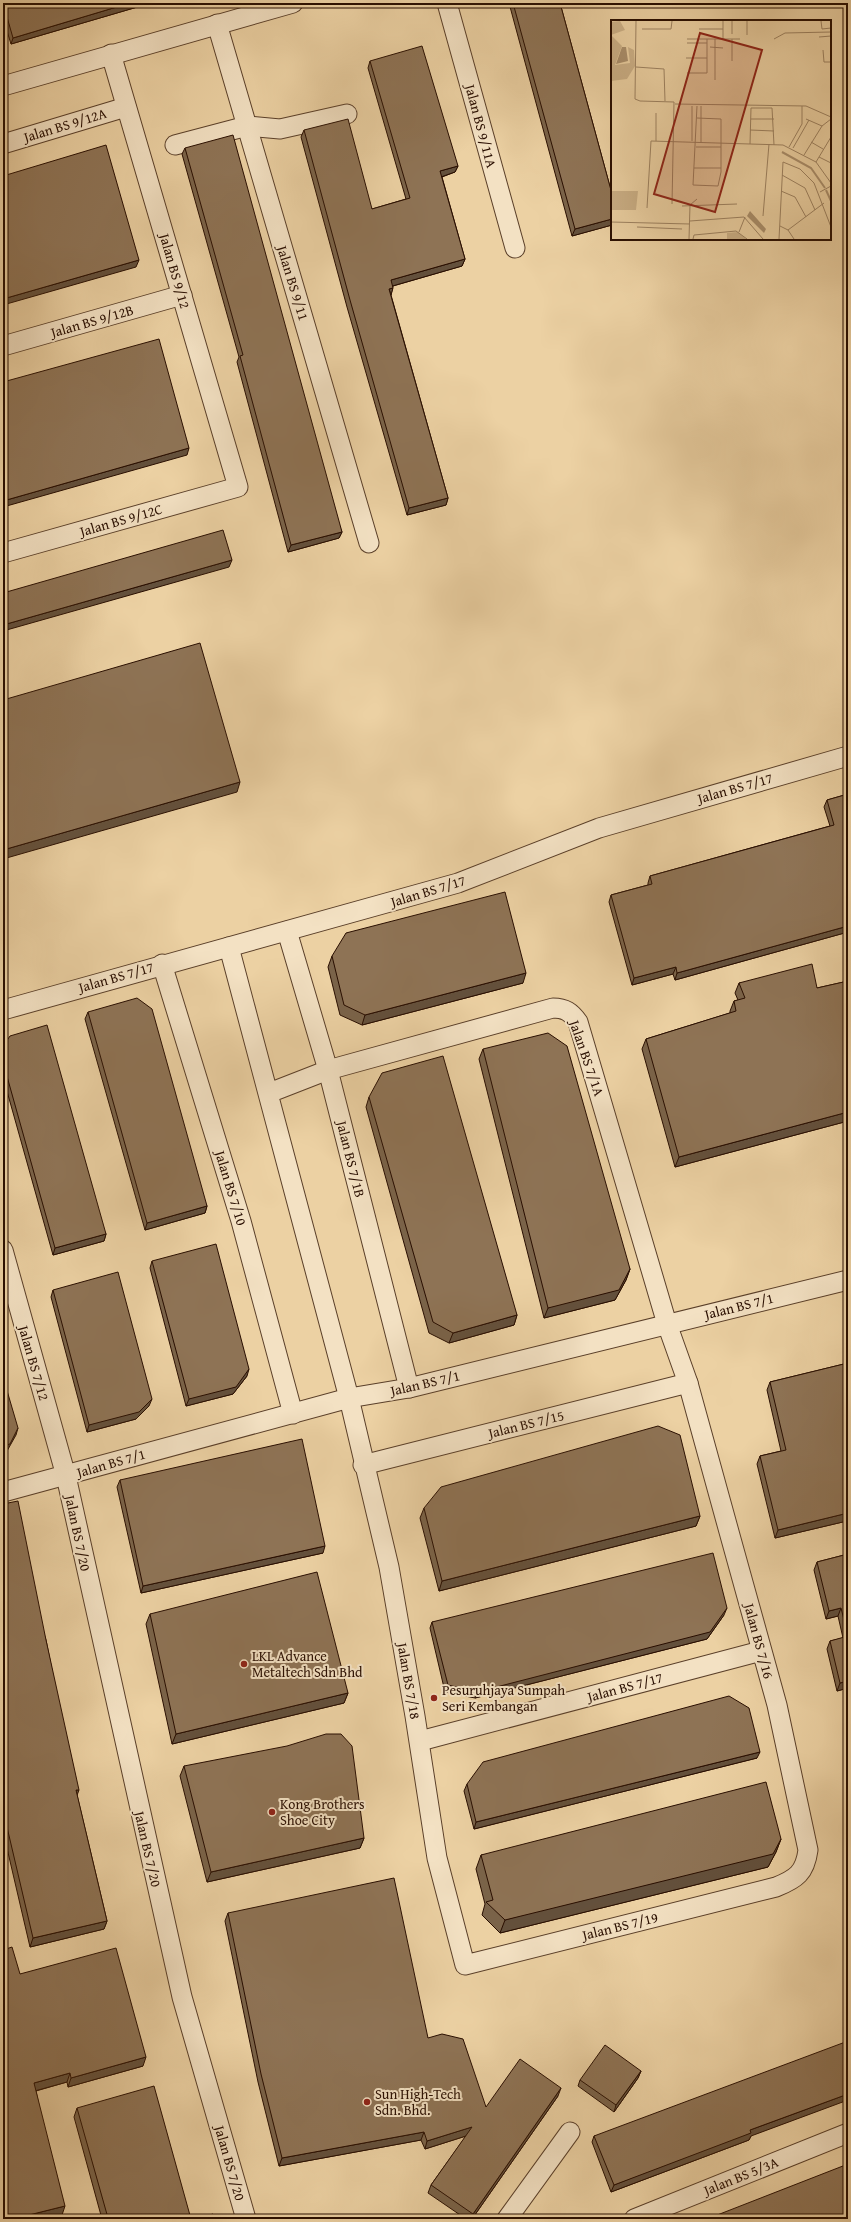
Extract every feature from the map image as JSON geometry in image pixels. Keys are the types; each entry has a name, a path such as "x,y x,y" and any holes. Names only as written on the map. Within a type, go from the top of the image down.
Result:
{"street":[{"path":"3,86 293,3"},
{"name":"Jalan BS 9/11A","path":"447,3 515,248"},
{"name":"Jalan BS 9/11","path":"217,24 370,543"},
{"name":"Jalan BS 9/12","path":"111,54 238,487"},
{"name":"Jalan BS 9/12A","path":"3,144 126,107"},
{"path":"175,145 247,126 280,128 347,114"},
{"name":"Jalan BS 9/12B","path":"3,346 182,295"},
{"name":"Jalan BS 9/12C","path":"3,553 238,487"},
{"name":"Jalan BS 7/17","path":"3,1010 162,964 229,947 458,883 599,828 848,756"},
{"name":"Jalan BS 7/1B","path":"287,931 328,1070 409,1388"},
{"path":"229,947 349,1398"},
{"name":"Jalan BS 7/10","path":"162,964 241,1221 293,1414"},
{"name":"Jalan BS 7/1A","path":"269,1093 328,1070 553,1008 563,1008 572,1014 582,1033 667,1324 688,1383"},
{"name":"Jalan BS 7/12","path":"3,1250 66,1476"},
{"name":"Jalan BS 7/1","path":"3,1492 349,1398 409,1388 848,1280"},
{"name":"Jalan BS 7/15","path":"363,1465 688,1383"},
{"name":"Jalan BS 7/16","path":"688,1383 776,1705 808,1850 806,1863 800,1873 789,1882 776,1887"},
{"name":"Jalan BS 7/18","path":"349,1398 363,1465 389,1567 420,1741 438,1858 465,1965"},
{"name":"Jalan BS 7/20","path":"66,1476 182,1996 246,2219"},
{"name":"Jalan BS 7/17","path":"420,1741 761,1651"},
{"name":"Jalan BS 7/19","path":"465,1965 776,1887"},
{"path":"507,2219 570,2132"},
{"name":"Jalan BS 5/3A","path":"634,2219 848,2133"}],"building":[{"path":"3,3 130,3 13,38"},
{"path":"513,3 560,3 611,190 611,219 575,229"},
{"path":"422,46 458,166 440,171 465,259 391,280 393,288 389,289 448,498 409,508 304,130 348,119 372,209 410,198 370,61"},
{"path":"233,135 342,532 291,545 240,356 243,355 185,148"},
{"path":"106,145 139,260 3,299 3,176"},
{"path":"159,339 189,448 3,501 3,382"},
{"path":"223,530 232,560 3,625 3,593"},
{"path":"200,643 240,782 3,850 3,700"},
{"path":"848,794 848,926 677,973 676,967 634,978 611,895 652,884 650,876 834,825 827,800"},
{"path":"505,892 526,973 365,1015 344,1005 332,956 346,933"},
{"path":"812,964 817,988 848,981 848,1112 679,1157 646,1039 736,1011 734,1001 745,998 739,983"},
{"path":"137,998 152,1009 207,1206 147,1223 88,1012"},
{"path":"47,1025 106,1234 55,1248 3,1062 3,1046 10,1036"},
{"path":"548,1033 567,1046 630,1269 619,1290 548,1308 483,1049"},
{"path":"443,1056 517,1315 453,1333 433,1322 369,1097 382,1073"},
{"path":"216,1244 249,1369 236,1387 189,1399 152,1261"},
{"path":"118,1272 152,1399 139,1412 89,1425 53,1290"},
{"path":"848,1363 848,1513 778,1530 760,1456 786,1450 770,1382"},
{"path":"3,1377 18,1428 10,1444 3,1446"},
{"path":"658,1426 680,1435 700,1516 442,1581 424,1508 441,1487"},
{"path":"302,1439 325,1546 143,1586 120,1480"},
{"path":"18,1501 46,1640 79,1790 76,1790 107,1921 33,1938 3,1810 3,1504"},
{"path":"713,1553 727,1608 710,1632 477,1692 448,1685 432,1622"},
{"path":"848,1554 848,1636 841,1608 829,1611 817,1562"},
{"name":"LKL Advance Metaltech Sdn Bhd","path":"317,1572 348,1693 176,1734 150,1614"},
{"path":"848,1636 848,1681 840,1683 830,1641"},
{"path":"729,1696 749,1708 760,1752 476,1822 467,1784 483,1762"},
{"name":"Kong Brothers Shoe City","path":"326,1734 341,1734 352,1746 364,1838 211,1872 184,1766 287,1746"},
{"path":"766,1782 781,1839 773,1854 505,1920 486,1902 493,1900 481,1855"},
{"path":"394,1878 428,2038 442,2034 463,2039 486,2107 520,2059 561,2088 473,2214 431,2185 472,2127 427,2141 424,2132 282,2158 261,2074 228,1913"},
{"path":"12,1947 20,1974 116,1948 146,2057 71,2078 70,2073 34,2083 65,2206 13,2219 3,2219 3,1950"},
{"path":"848,2041 848,2094 750,2130 751,2133 614,2185 594,2136"},
{"path":"605,2045 641,2071 616,2105 580,2080"},
{"path":"154,2086 191,2219 108,2218 77,2108"},
{"path":"848,2164 848,2219 707,2219"},
{"path":"213,2214 214,2219 195,2219"}],"place":[{"name":"LKL Advance Metaltech Sdn Bhd","path":"244,1664"},
{"name":"Pesuruhjaya Sumpah Seri Kembangan","path":"434,1698"},
{"name":"Kong Brothers Shoe City","path":"272,1812"},
{"name":"Sun High-Tech Sdn. Bhd.","path":"367,2102"}]}
